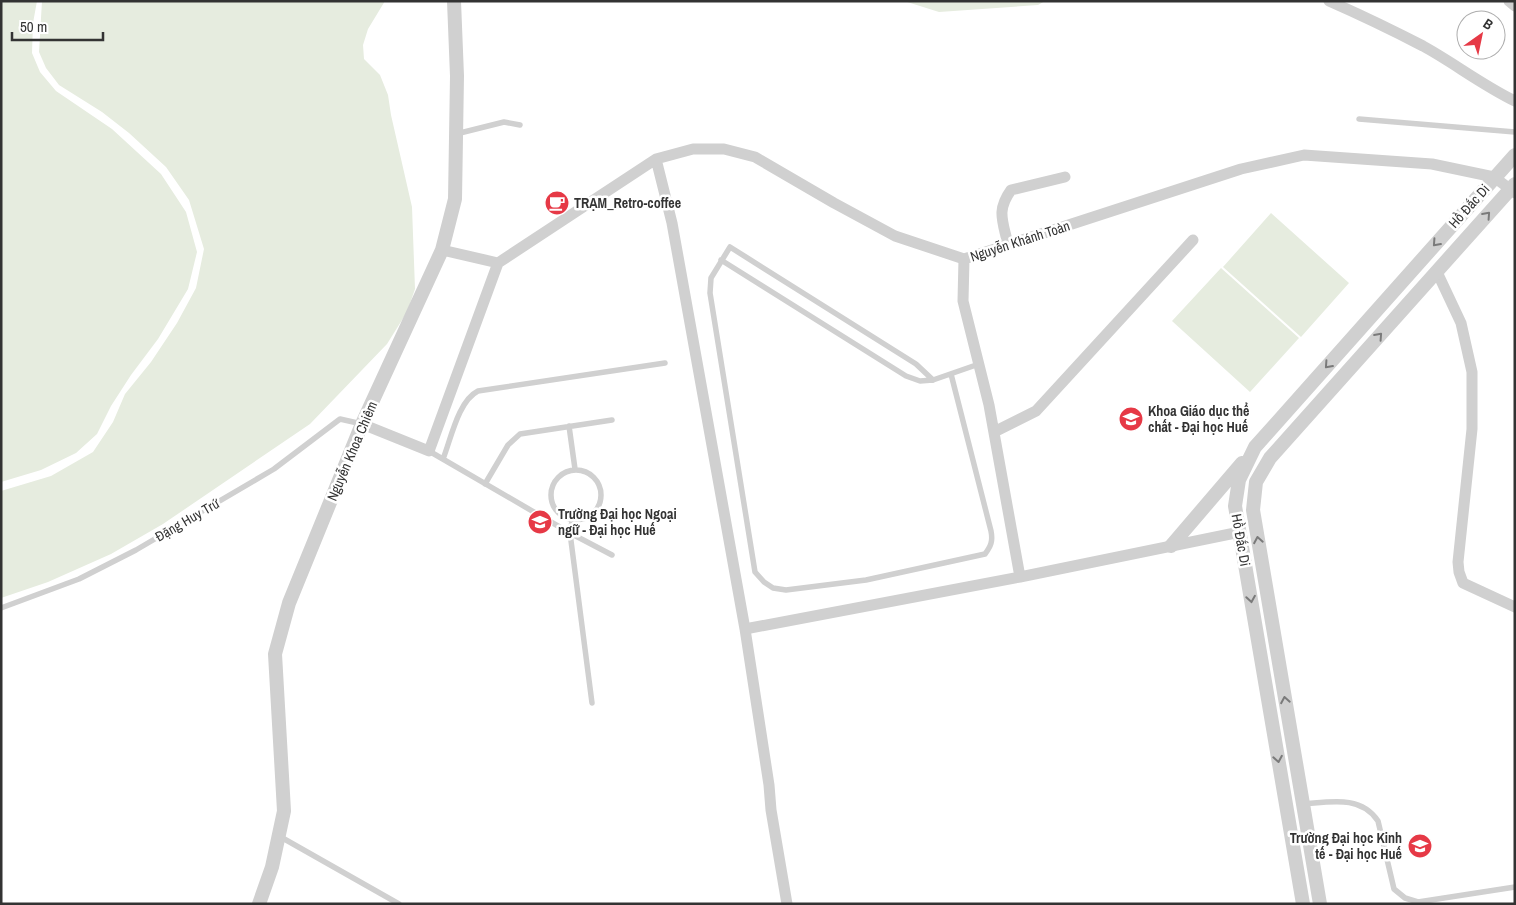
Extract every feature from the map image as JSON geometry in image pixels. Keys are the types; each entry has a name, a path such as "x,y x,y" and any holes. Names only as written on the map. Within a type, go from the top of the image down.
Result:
{"street":[{"name":"Nguyễn Khoa Chiêm","path":"260,904 272,867 284,811 275,654 289,603 362,424 442,250 455,199 457,76 454,1"},
{"path":"1329,1 1424,47 1494,91 1515,101"},
{"path":"1509,1 1515,6"},
{"name":"Nguyễn Khánh Toàn","path":"498,262 656,159 693,149 724,149 756,157 895,236 964,259 1241,169 1304,155 1432,164 1494,177"},
{"name":"Hồ Đắc Di","path":"1303,904 1235,506 1239,480 1255,447 1515,154"},
{"path":"656,159 672,223 745,629 769,785 771,810 788,904"},
{"path":"1008,245 1001,208 1004,198 1011,190 1065,177"},
{"path":"1494,177 1513,189"},
{"name":"Hồ Đắc Di","path":"1320,904 1253,510 1256,482 1270,458 1513,189"},
{"path":"994,432 1036,411 1193,240"},
{"path":"362,424 428,451 498,262 442,250"},
{"path":"964,259 963,301 994,432 1020,577"},
{"path":"1437,272 1462,323 1472,372 1472,429 1458,562 1459,572 1463,582 1515,607"},
{"path":"1171,546 1255,447"},
{"path":"1239,480 1256,482"},
{"path":"745,629 1020,577 1240,532"},
{"path":"1247,577 1264,574"},
{"path":"1286,807 1303,804"}],"lane":[{"path":"1359,119 1515,132"},
{"path":"456,134 504,122 520,125"},
{"path":"933,380 916,364 730,247 711,278 710,293 755,572 764,582 772,588 786,590 866,580 985,554 992,539 991,531 951,374"},
{"path":"721,260 906,376 920,381 933,380 979,364"},
{"path":"443,459 461,410 471,395 478,391 665,363"},
{"name":"Đặng Huy Trứ","path":"1,608 79,579 136,550 274,469 340,419 362,424"},
{"path":"485,484 498,458 513,439 520,434 612,420"},
{"path":"569,426 575,470"},
{"path":"428,451 570,534 612,555"},
{"path":"569,470 575,470 592,475 601,489 601,499 598,508 591,516 582,520 572,521 555,511 551,502 550,492 554,482 560,475 569,470"},
{"path":"572,521 570,534 592,703"},
{"path":"1303,804 1354,803 1373,813 1378,820 1394,889 1405,898 1418,902 1515,887"},
{"path":"279,836 399,904"}],"shaded area":[{"path":"1,1 37,1 33,23 32,53 40,72 56,91 112,129 161,174 186,212 197,252 188,289 158,339 111,406 97,434 76,453 41,470 1,482"},
{"path":"42,1 385,1 368,29 363,45 364,59 380,75 388,95 412,207 415,289 407,312 387,344 310,424 163,524 111,554 48,582 1,598 1,491 51,476 93,452 113,422 125,394 151,362 177,323 196,288 204,249 189,200 166,167 129,133 102,112 59,85 46,68 39,52"},
{"path":"904,1 1045,1 1038,5 939,12"},
{"path":"1271,213 1349,283 1301,337 1223,267"},
{"path":"1221,268 1299,338 1250,392 1172,321"}],"place":[{"name":"TRẠM_Retro-coffee","path":"557,203"},
{"name":"Khoa Giáo dục thể chất - Đại học Huế","path":"1131,419"},
{"name":"Trường Đại học Ngoại ngữ - Đại học Huế","path":"540,522"},
{"name":"Trường Đại học Kinh tế - Đại học Huế","path":"1420,846"}]}
